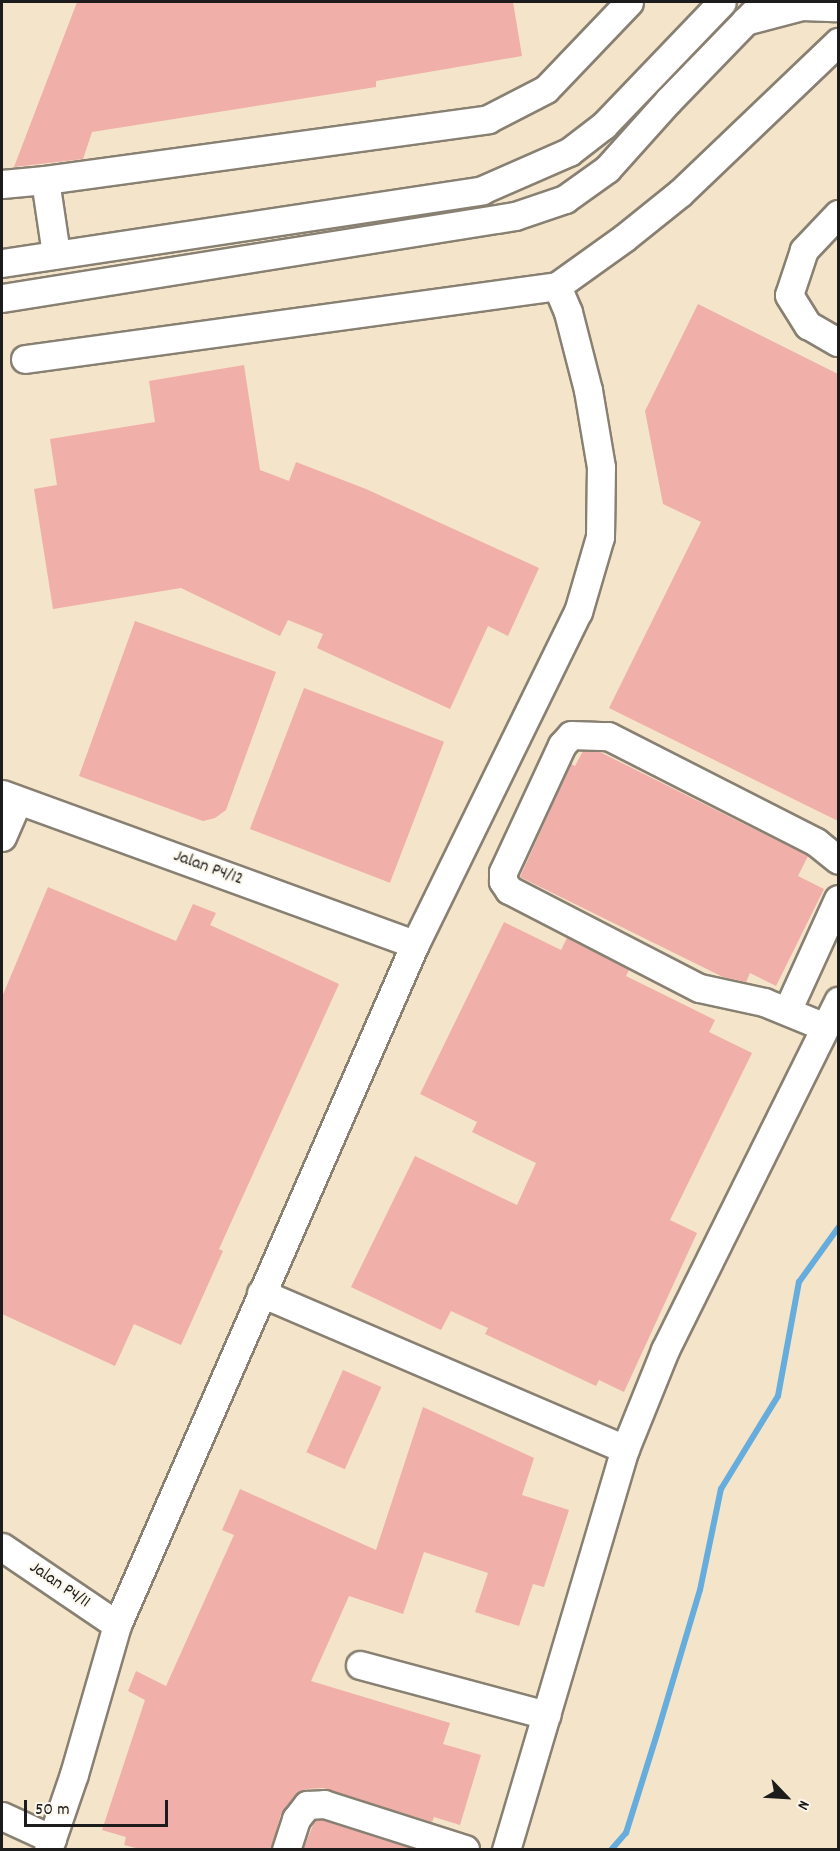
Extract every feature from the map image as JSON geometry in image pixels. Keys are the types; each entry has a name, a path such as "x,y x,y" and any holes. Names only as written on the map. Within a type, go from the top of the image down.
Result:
{"street":[{"path":"2,184 488,119 546,89 629,2"},
{"path":"2,263 482,190 569,152 604,125 722,2"},
{"path":"2,298 515,216 565,199 607,169 764,2"},
{"path":"745,21 802,6 834,6"},
{"path":"25,359 557,286 624,238 680,193 838,42"},
{"path":"45,180 56,254"},
{"path":"838,214 804,250 789,295 808,324 838,342"},
{"path":"2,1816 50,1844 117,1625 415,944 578,612 600,537 601,467 588,390 568,312 557,286"},
{"path":"825,1027 764,1002 699,988 510,890 503,881 503,872 562,745 571,735 608,736 816,842 838,860"},
{"path":"2,837 10,797"},
{"name":"Jalan P4/12","path":"10,797 415,944"},
{"path":"787,1011 838,899"},
{"path":"506,1850 625,1449 665,1350 838,1001"},
{"path":"261,1293 625,1449"},
{"name":"Jalan P4/11","path":"2,1547 117,1625"},
{"path":"360,1665 546,1715"},
{"path":"286,1850 296,1819 307,1805 324,1804 465,1849"}],"building":[{"path":"77,2 513,2 522,56 376,81 376,87 92,132 83,159 14,167"},
{"path":"698,304 838,374 838,821 609,708 701,522 663,504 645,411"},
{"path":"244,365 260,470 289,481 296,462 366,489 539,568 508,636 488,626 450,709 317,648 323,634 288,620 280,636 181,588 53,609 34,489 57,485 50,439 155,422 149,381"},
{"path":"135,621 276,672 226,810 215,818 203,821 79,776"},
{"path":"304,688 444,742 390,883 250,829"},
{"path":"583,751 600,752 808,856 798,876 824,889 776,986 750,973 746,982 723,977 520,877 571,764 575,766"},
{"path":"48,887 176,941 193,904 216,913 210,925 339,984 219,1249 223,1251 181,1345 134,1324 115,1366 2,1314 2,997"},
{"path":"504,922 561,950 567,938 629,970 626,976 715,1020 709,1032 752,1053 670,1220 697,1233 624,1392 599,1380 596,1386 485,1334 488,1328 451,1311 441,1330 351,1287 415,1156 517,1205 536,1163 472,1132 477,1122 420,1094"},
{"path":"343,1370 381,1387 345,1469 306,1452"},
{"path":"423,1407 534,1458 522,1495 569,1510 544,1587 533,1584 519,1626 475,1612 488,1573 424,1552 403,1614 349,1596 311,1681 450,1723 443,1744 481,1755 460,1825 434,1817 432,1822 323,1788 306,1789 295,1795 281,1814 271,1850 144,1850 124,1845 126,1837 102,1830 145,1700 128,1691 136,1671 166,1686 234,1535 222,1530 240,1489 376,1550"},
{"path":"315,1820 322,1820 415,1850 303,1850"}],"waterway":[{"path":"611,1850 626,1833 657,1734 700,1590 721,1489 778,1396 799,1282 838,1228"}]}
